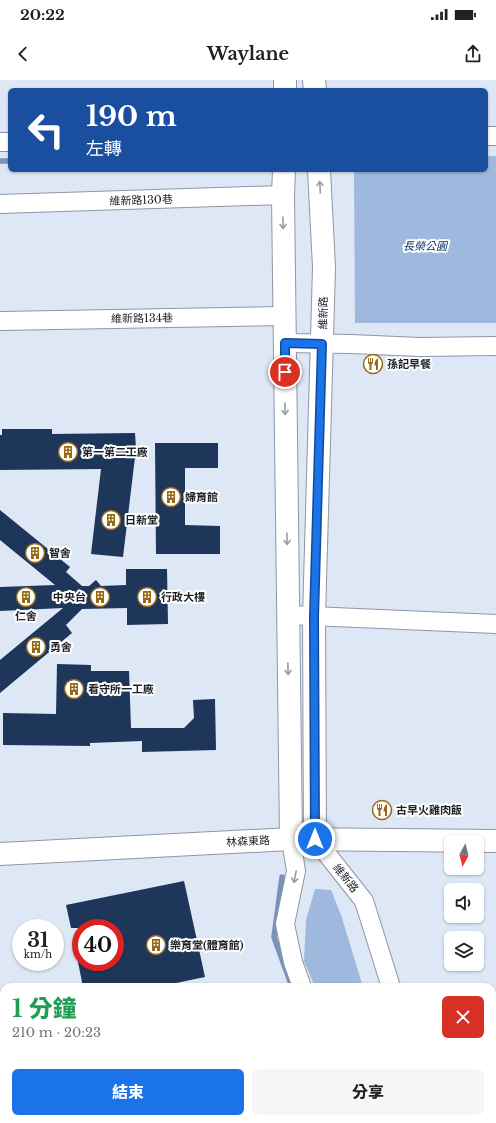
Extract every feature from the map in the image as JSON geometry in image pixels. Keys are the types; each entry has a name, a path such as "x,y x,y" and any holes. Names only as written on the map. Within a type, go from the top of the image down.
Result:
{"street":[{"path":"284,172 284,316 291,839 296,871 285,924 293,962 301,983"},
{"name":"維新路","path":"319,172 324,268 314,617 315,839 364,901 390,983"},
{"name":"維新路130巷","path":"0,204 283,195"},
{"name":"維新路134巷","path":"0,321 284,316"},
{"path":"285,343 420,347 496,346"},
{"path":"288,616 496,624"},
{"name":"林森東路","path":"0,854 291,839 496,841"}],"green space":[{"name":"長榮公園","path":"488,156 496,156 496,323 355,323 354,172 488,172"},
{"path":"315,889 331,890 341,915 362,983 313,983 304,961 306,920"}],"building":[{"name":"第一第二工廠","path":"2,429 52,429 52,434 135,433 136,449 123,557 91,554 101,469 0,470 0,435 2,435"},
{"name":"婦育館","path":"155,443 218,443 218,468 185,468 185,525 220,526 220,554 156,554"},
{"path":"0,510 70,567 66,572 82,586 89,586 96,580 101,586 126,585 126,569 167,569 168,624 127,625 127,608 82,609 66,625 72,633 0,693 0,660 63,608 0,611 0,587 55,585 0,540"},
{"path":"57,664 91,665 91,671 129,671 131,728 184,728 194,718 193,700 215,699 216,750 142,752 142,741 90,743 90,746 3,745 3,713 56,714"},
{"name":"樂育堂(體育館)","path":"184,881 205,977 176,983 82,983 80,971 124,971 124,919 72,919 71,928 66,905"}],"waterway":[{"path":"0,161 8,161"},
{"path":"282,877 274,937 291,983"}],"place":[{"name":"孫記早餐","path":"373,364"},
{"name":"第一第二工廠","path":"68,452"},
{"name":"婦育館","path":"171,497"},
{"name":"日新堂","path":"111,520"},
{"name":"智舍","path":"35,553"},
{"name":"仁舍","path":"26,597"},
{"name":"中央台","path":"100,597"},
{"name":"行政大樓","path":"147,597"},
{"name":"勇舍","path":"36,647"},
{"name":"看守所一工廠","path":"74,689"},
{"name":"古早火雞肉飯","path":"382,810"},
{"name":"樂育堂(體育館)","path":"156,945"}],"route":[{"path":"285,372 285,343 322,344 314,617 315,839"}]}
